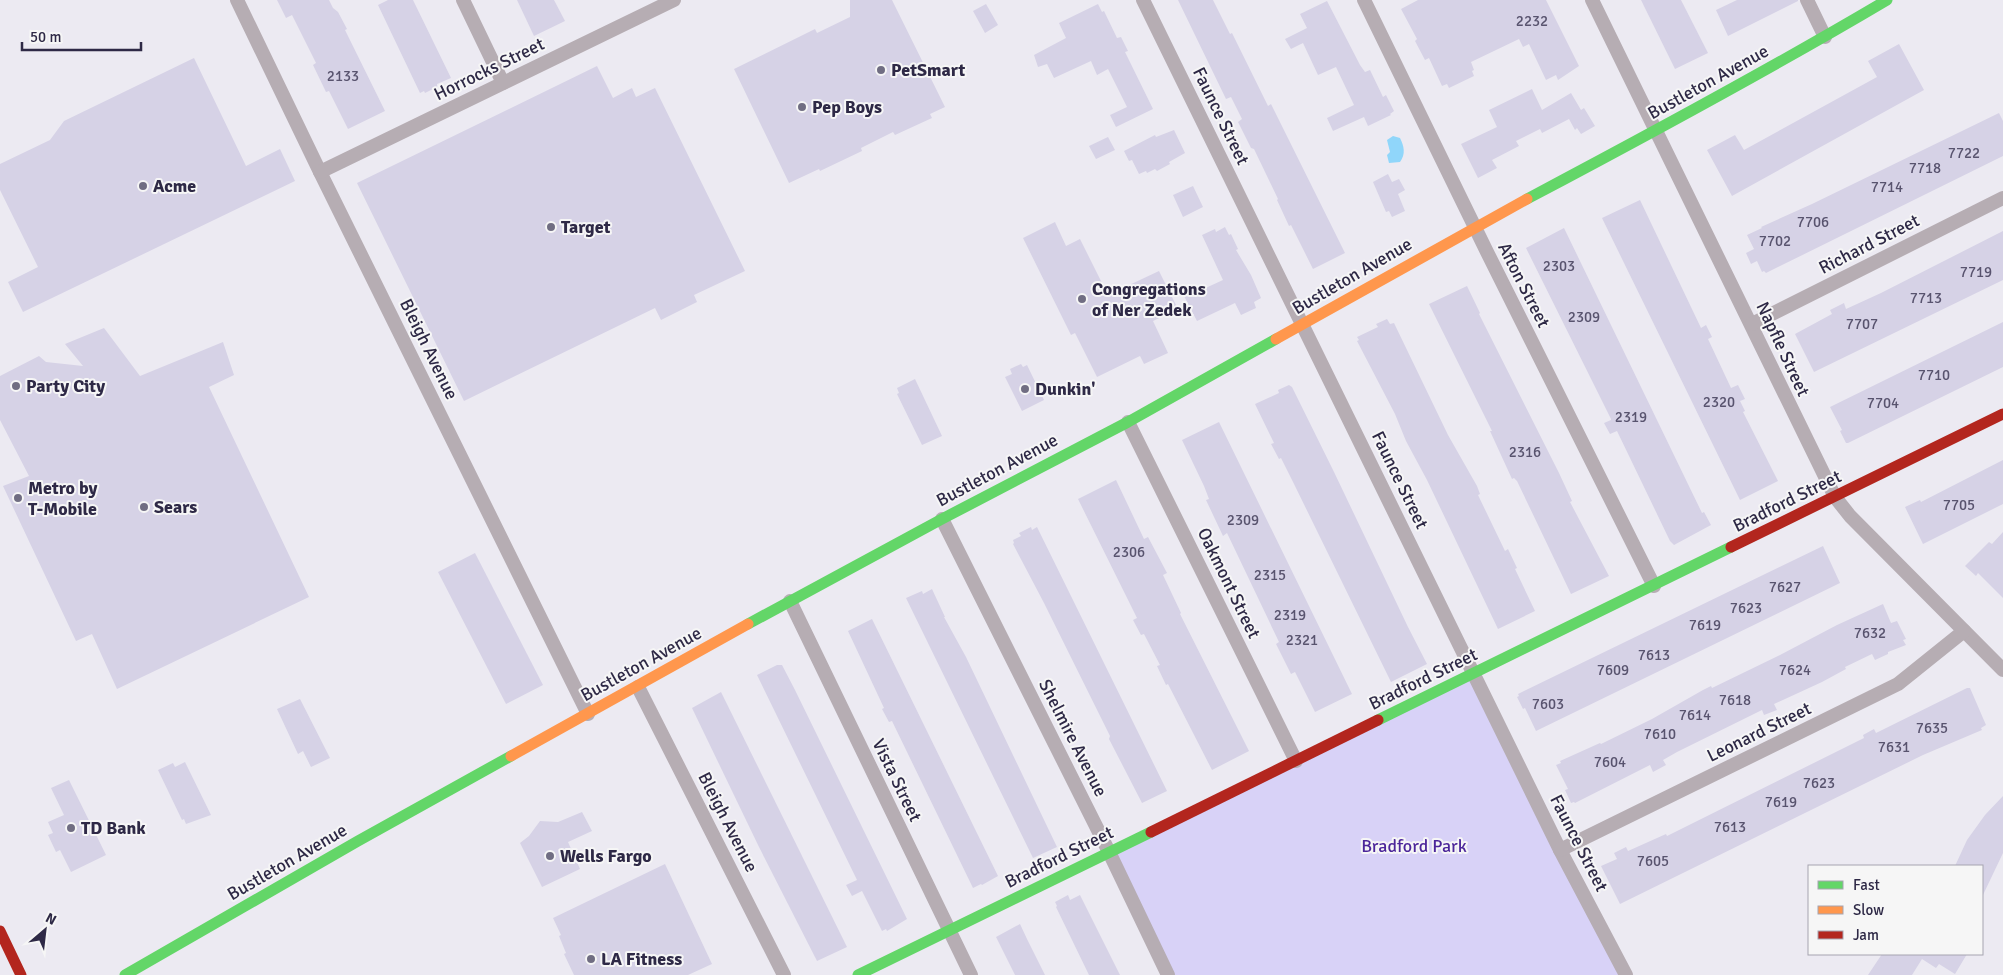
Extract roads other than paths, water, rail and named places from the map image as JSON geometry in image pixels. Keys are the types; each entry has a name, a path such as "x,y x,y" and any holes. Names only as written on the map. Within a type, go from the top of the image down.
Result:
{"main road":[{"name":"Bustleton Avenue","path":"126,975 358,841 790,601 1128,422 1475,227 1656,131 1887,0"},
{"name":"Bradford Street","path":"858,975 2003,414"},
{"path":"0,931 21,975"}],"street":[{"name":"Bleigh Avenue","path":"237,0 588,714"},
{"path":"463,0 503,83"},
{"name":"Horrocks Street","path":"320,172 674,0"},
{"name":"Faunce Street","path":"1143,0 1560,850 1626,975"},
{"name":"Afton Street","path":"1364,0 1654,586"},
{"name":"Napfle Street","path":"1592,0 1835,497 1850,516 2003,670"},
{"path":"1807,0 1824,37"},
{"name":"Richard Street","path":"1752,324 2003,198"},
{"name":"Oakmont Street","path":"1128,422 1296,761"},
{"name":"Shelmire Avenue","path":"942,519 1109,852 1168,975"},
{"name":"Vista Street","path":"790,601 971,975"},
{"name":"Leonard Street","path":"1560,850 1898,684 1964,631"},
{"name":"Bleigh Avenue","path":"638,687 784,975"}],"water":[{"path":"1393,136 1400,138 1404,153 1400,162 1389,163 1387,155 1390,152 1387,140"}],"place":[{"name":"PetSmart","path":"881,70"},
{"name":"Pep Boys","path":"802,107"},
{"name":"Acme","path":"143,186"},
{"name":"Target","path":"551,227"},
{"name":"Congregations of Ner Zedek","path":"1082,299"},
{"name":"Party City","path":"16,386"},
{"name":"Dunkin'","path":"1025,389"},
{"name":"Metro by T-Mobile","path":"18,498"},
{"name":"Sears","path":"144,507"},
{"name":"TD Bank","path":"71,828"},
{"name":"Wells Fargo","path":"550,856"},
{"name":"LA Fitness","path":"591,959"}],"park label":[{"name":"Bradford Park","path":"1414,846"}]}
